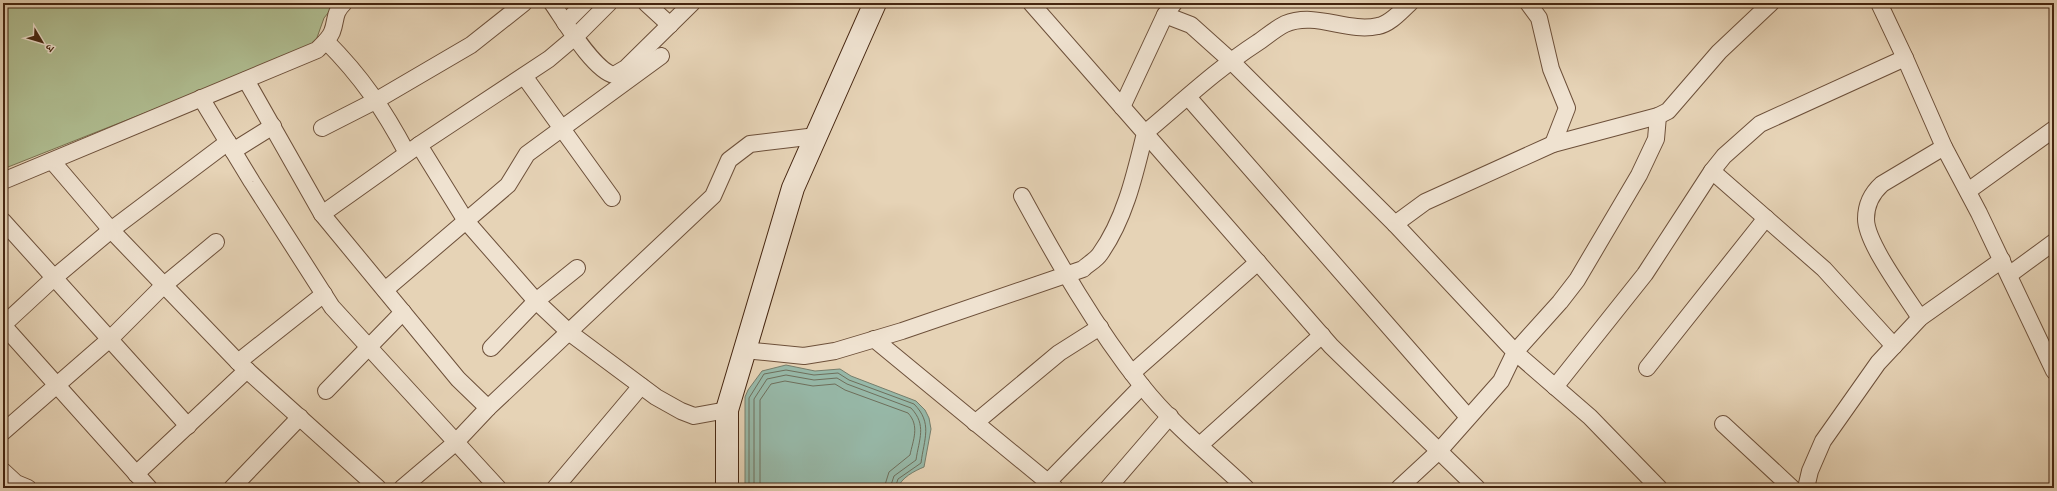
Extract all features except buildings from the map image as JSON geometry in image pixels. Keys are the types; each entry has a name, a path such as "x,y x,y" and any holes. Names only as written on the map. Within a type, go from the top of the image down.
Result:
{"main road":[{"path":"727,488 727,410 793,188 875,3"}],"street":[{"path":"3,181 317,50 332,32 336,11 344,3"},
{"path":"322,128 377,100 471,45 524,3"},
{"path":"552,3 575,37 601,69 608,74 614,75 626,68 692,3"},
{"path":"565,23 585,3"},
{"path":"322,214 413,149 549,59 575,37 608,3"},
{"path":"646,3 670,25"},
{"path":"1031,3 1322,335 1477,488"},
{"path":"744,350 804,356 835,351 1083,268 1099,256 1131,190 1145,133 1230,60 1285,24 1300,20 1324,20 1360,27 1380,26 1396,17 1410,3"},
{"path":"1528,3 1539,18 1551,69 1567,108 1553,144"},
{"path":"1395,224 1425,202 1553,144 1658,116 1668,111 1677,103 1719,52 1771,3"},
{"path":"1879,3 1906,58 1944,147 1968,191 2002,260 2054,371"},
{"path":"1122,107 1170,9 1191,25 1230,60 1395,224 1515,352 1590,417 1658,488"},
{"path":"326,41 346,61 377,100 466,221 536,301 570,333 641,386 662,400 694,416 727,410"},
{"path":"385,290 508,186 527,154 661,56"},
{"path":"1555,387 1645,274 1712,171 1724,156 1760,124 1906,58"},
{"path":"524,76 563,128 612,198"},
{"path":"246,80 322,214 458,379 488,408"},
{"path":"1188,97 1468,417"},
{"path":"201,98 332,307 498,488"},
{"path":"1398,488 1439,451 1501,381 1515,352 1577,280 1639,175 1656,139 1658,116"},
{"path":"149,488 56,386 3,325 55,277 111,230 230,146 273,126"},
{"path":"1968,191 2054,130"},
{"path":"402,488 455,442 488,408 570,333 713,196 729,160 750,144 816,136"},
{"path":"1920,318 1876,250 1866,220 1868,205 1874,192 1882,184 1944,147"},
{"path":"52,161 111,230 163,286 242,366 378,488"},
{"path":"1712,171 1824,270 1894,346"},
{"path":"1022,196 1065,275 1132,373 1170,416 1246,488"},
{"path":"1647,368 1766,218"},
{"path":"3,221 111,338 188,426"},
{"path":"3,432 111,338 163,286 216,242"},
{"path":"2009,275 2054,242"},
{"path":"1806,488 1810,471 1823,441 1878,363 1920,318 2002,260"},
{"path":"1132,373 1258,262"},
{"path":"491,348 536,301 577,268"},
{"path":"136,474 188,426 242,366 324,294"},
{"path":"326,391 368,346 403,312"},
{"path":"975,423 1059,352 1100,327"},
{"path":"1200,445 1322,335"},
{"path":"874,339 975,423 1045,484 1142,386"},
{"path":"555,488 641,386"},
{"path":"1108,488 1170,416"},
{"path":"232,488 300,417"},
{"path":"1723,424 1792,488"},
{"path":"5,478 22,487 28,488"}],"shaded area":[{"path":"3,3 336,3 324,18 314,46 3,169"}],"water":[{"path":"786,365 815,371 840,369 851,376 916,401 925,410 929,418 931,429 924,467 905,478 898,488 745,488 745,397 748,390 762,371"}]}
